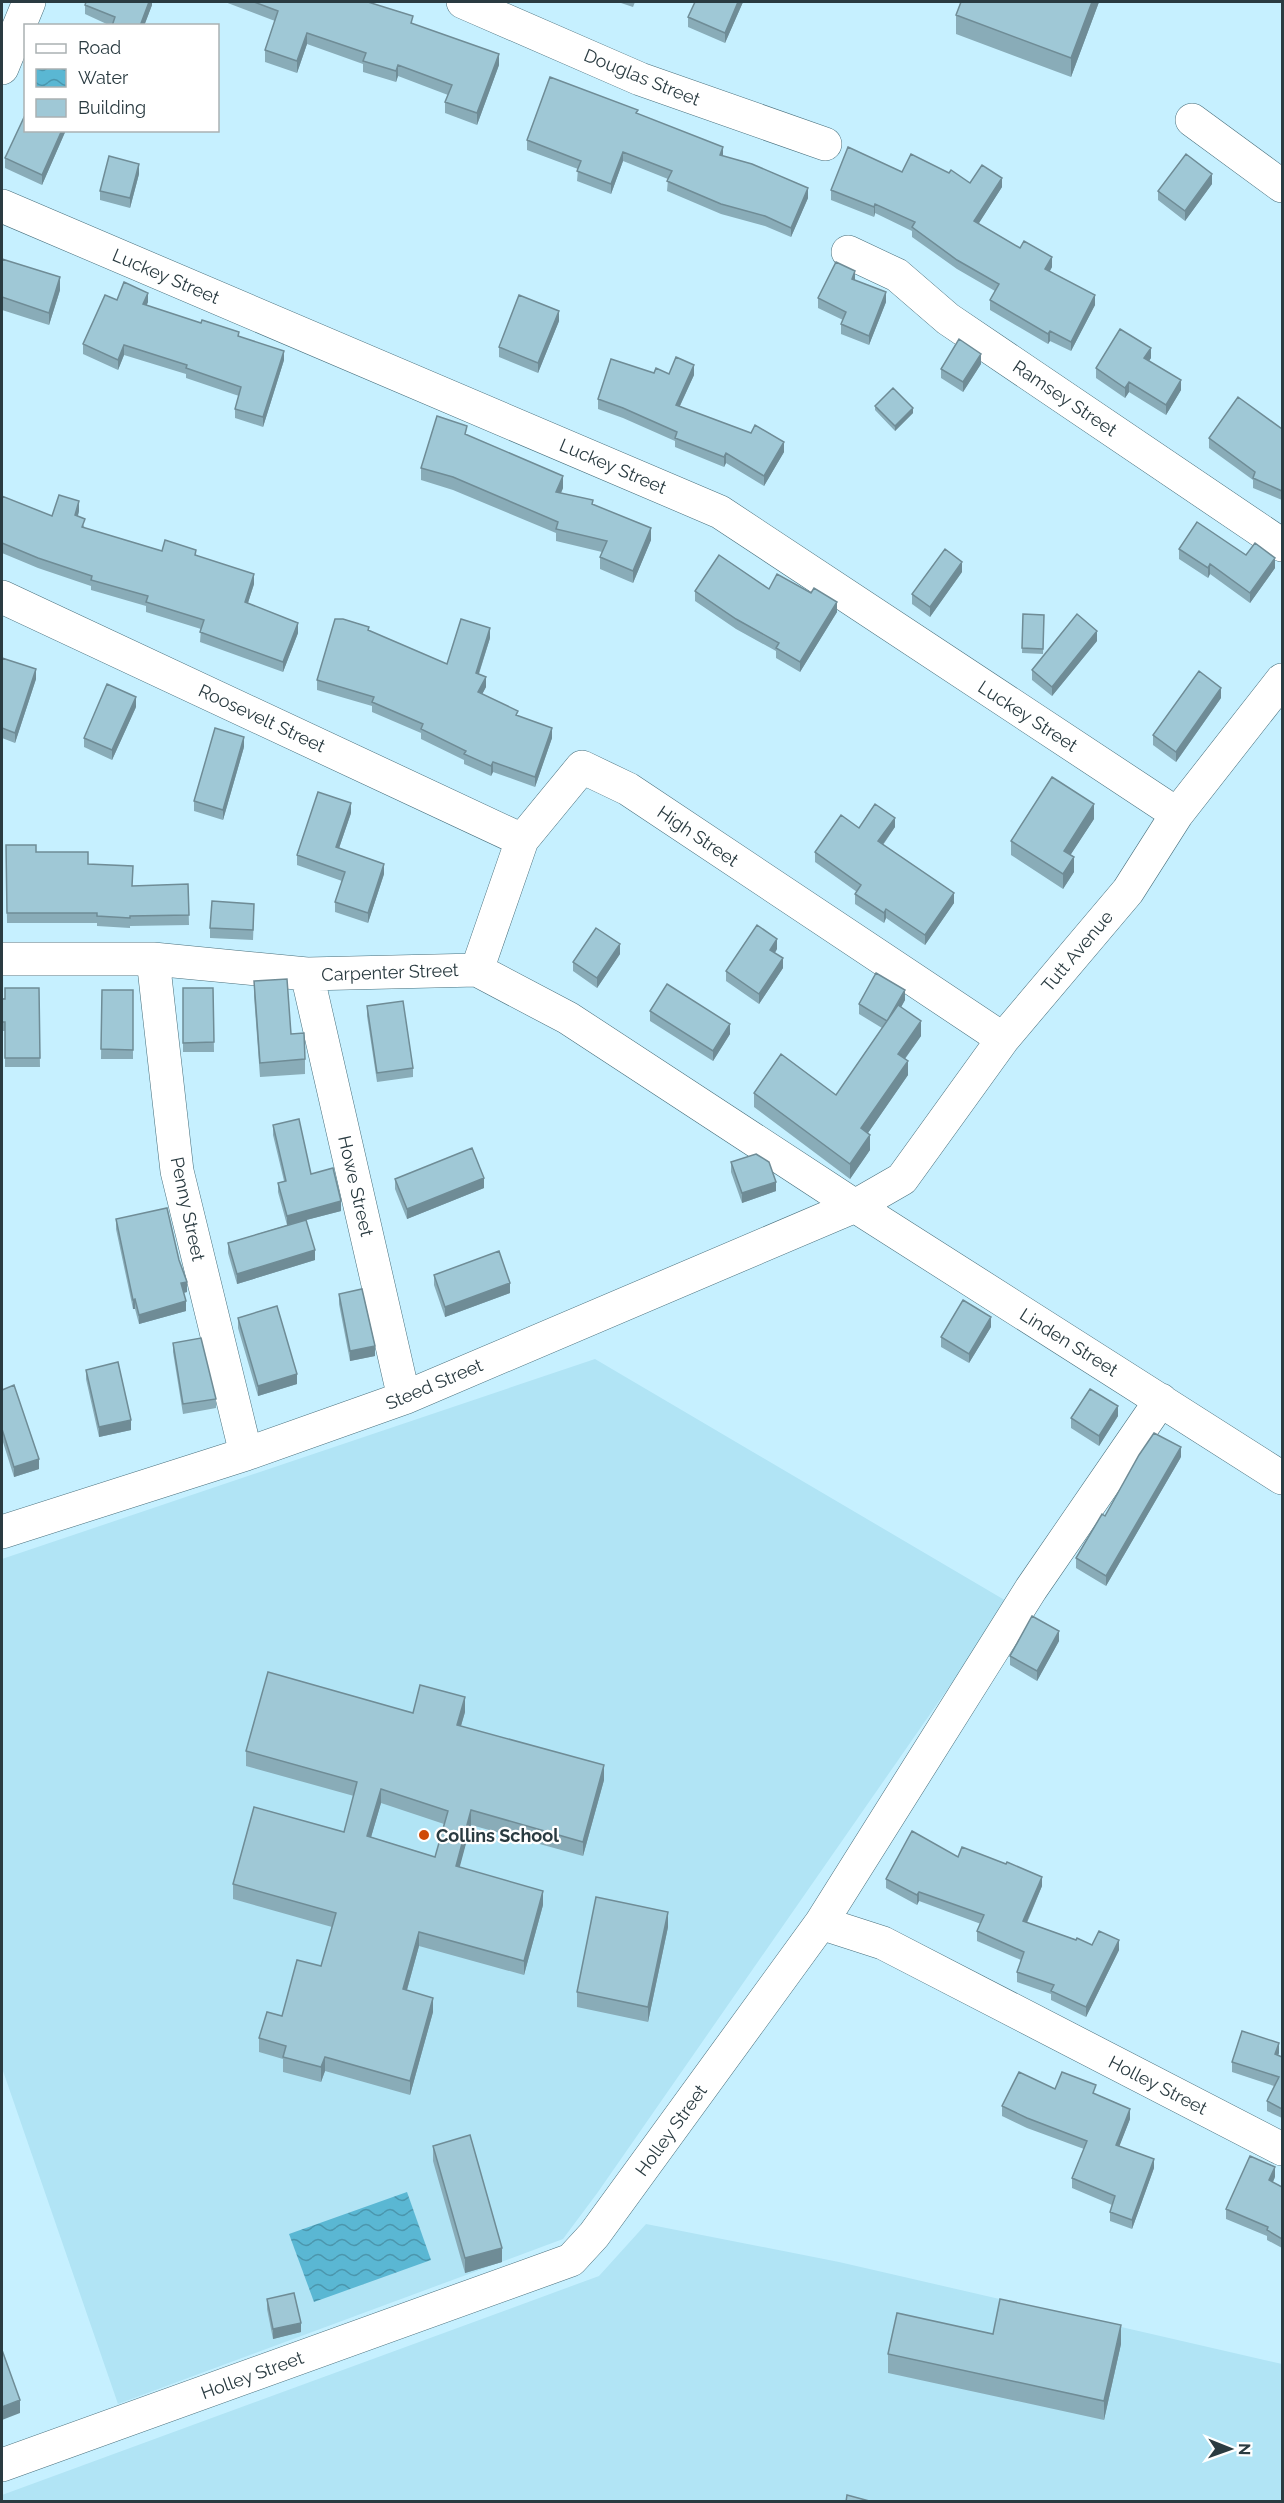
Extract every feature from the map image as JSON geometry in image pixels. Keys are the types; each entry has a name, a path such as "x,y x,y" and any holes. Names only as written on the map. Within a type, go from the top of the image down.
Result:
{"street":[{"path":"2,68 29,2"},
{"name":"Douglas Street","path":"463,2 640,79 825,144"},
{"path":"1192,120 1282,186"},
{"name":"Luckey Street","path":"2,206 720,512 1177,814"},
{"name":"Ramsey Street","path":"848,252 897,275 948,319 1282,545"},
{"name":"Roosevelt Street","path":"2,597 522,840"},
{"name":"Tutt Avenue","path":"855,1206 902,1179 1004,1039 1128,891 1177,814 1282,680"},
{"name":"High Street","path":"477,970 522,840 582,767 628,789 1004,1039"},
{"name":"Carpenter Street","path":"2,960 153,959 307,974 477,970 568,1018 855,1206"},
{"name":"Penny Street","path":"153,959 177,1171 246,1454"},
{"name":"Howe Street","path":"307,974 405,1398"},
{"name":"Steed Street","path":"2,1532 246,1454 405,1398 855,1206"},
{"name":"Linden Street","path":"855,1206 1282,1478"},
{"path":"821,1923 1031,1588 1161,1400"},
{"name":"Holley Street","path":"2,2465 571,2260 594,2235 821,1923 882,1942 1282,2149"}],"shaded area":[{"name":"Collins School","path":"595,1359 1008,1602 563,2239 118,2404 2,2068 2,1559"},
{"path":"646,2224 839,2262 1282,2364 1282,2501 2,2502 2,2495 599,2276"}],"water":[{"path":"407,2192 431,2260 314,2302 289,2234"}],"building":[{"path":"86,2 149,2 141,24 113,24 115,17 85,5"},
{"path":"254,2 368,2 413,16 411,23 499,54 477,113 445,102 452,85 398,65 396,71 363,61 366,53 307,33 297,61 265,50 278,11"},
{"path":"695,2 738,2 725,33 688,17"},
{"path":"961,2 1092,2 1071,58 956,15"},
{"path":"550,77 638,110 636,113 723,147 720,155 752,164 808,188 791,228 765,216 721,204 667,181 672,171 623,152 611,184 577,171 581,161 527,140"},
{"path":"24,117 24,132 61,132 42,175 5,158"},
{"path":"848,147 902,172 911,154 949,173 951,170 970,183 982,165 1002,178 974,221 1020,248 1024,241 1052,257 1045,269 1095,295 1071,342 1050,331 1048,334 990,300 999,284 957,260 912,227 915,222 875,204 874,207 831,190"},
{"path":"1186,154 1212,174 1185,211 1158,191"},
{"path":"109,156 139,164 130,198 100,191"},
{"path":"2,259 60,277 49,313 2,297"},
{"path":"836,262 855,271 852,279 886,292 869,336 841,324 846,312 818,298"},
{"path":"124,282 148,293 143,304 201,323 202,320 239,332 238,336 284,351 263,417 235,409 241,387 186,368 187,365 124,345 118,360 83,344 105,295 117,300"},
{"path":"519,295 559,311 538,363 499,347"},
{"path":"1120,329 1151,348 1144,358 1181,380 1166,405 1129,382 1125,388 1096,368"},
{"path":"959,339 981,354 963,382 941,369"},
{"path":"676,357 694,365 676,405 751,433 755,425 784,442 764,476 726,453 724,457 675,438 677,432 598,399 611,359 654,373 656,368 669,374"},
{"path":"893,388 913,408 895,426 875,406"},
{"path":"1238,397 1282,429 1282,491 1253,478 1255,472 1209,438"},
{"path":"437,416 467,426 465,434 563,476 556,492 593,500 592,504 651,528 633,571 600,557 607,541 556,529 558,522 453,477 421,468"},
{"path":"59,495 79,501 75,515 85,519 82,527 162,551 165,540 196,550 195,555 254,574 245,602 298,623 283,662 200,632 204,620 146,602 148,596 91,580 92,576 2,543 2,496 52,516"},
{"path":"1197,522 1246,555 1255,543 1275,558 1250,593 1210,564 1208,568 1179,549"},
{"path":"945,549 962,562 930,607 912,594"},
{"path":"719,555 769,589 777,574 811,593 814,588 837,602 800,662 776,648 779,643 736,619 695,591"},
{"path":"1023,614 1044,615 1043,649 1022,648"},
{"path":"1077,614 1097,631 1052,687 1032,670"},
{"path":"335,619 343,619 369,627 368,630 447,664 461,619 490,628 476,673 486,677 478,692 518,711 516,715 552,728 535,777 493,762 491,766 464,754 466,751 421,729 423,724 372,702 374,697 317,680"},
{"path":"2,658 36,669 15,733 2,728"},
{"path":"1199,671 1221,688 1176,752 1153,735"},
{"path":"107,684 136,697 112,750 84,738"},
{"path":"215,728 244,737 223,810 194,801"},
{"path":"1052,777 1094,804 1064,851 1074,857 1063,874 1011,841"},
{"path":"318,792 351,803 336,847 384,864 368,913 335,902 345,872 297,855"},
{"path":"875,804 895,818 878,841 954,893 925,935 886,909 884,913 855,894 861,885 815,852 841,815 859,828"},
{"path":"6,845 36,845 36,852 88,852 88,864 133,866 132,886 188,884 189,915 130,916 130,918 97,916 97,913 7,913"},
{"path":"212,901 254,904 253,930 210,928"},
{"path":"757,925 777,939 770,950 783,958 759,994 726,971"},
{"path":"596,928 620,944 597,978 573,962"},
{"path":"876,973 905,990 887,1021 859,1004"},
{"path":"287,979 291,1034 304,1033 305,1059 260,1063 254,981"},
{"path":"667,984 730,1024 713,1051 650,1011"},
{"path":"5,988 39,988 40,1058 5,1058 5,1022 2,1022 2,999 5,999"},
{"path":"183,988 213,988 214,1042 183,1043"},
{"path":"102,990 133,990 133,1050 101,1049"},
{"path":"403,1001 413,1068 377,1073 367,1006"},
{"path":"898,1005 921,1021 898,1054 908,1061 861,1128 870,1135 850,1164 754,1093 781,1054 836,1095"},
{"path":"299,1119 311,1174 333,1168 341,1201 287,1216 278,1183 286,1181 273,1125"},
{"path":"472,1148 484,1178 407,1209 395,1179"},
{"path":"756,1154 769,1162 776,1182 742,1193 731,1162"},
{"path":"167,1208 179,1260 187,1282 181,1283 186,1301 139,1315 135,1299 133,1300 116,1219"},
{"path":"306,1220 315,1250 237,1274 228,1243"},
{"path":"499,1251 510,1283 445,1307 434,1275"},
{"path":"362,1289 375,1346 350,1351 339,1294"},
{"path":"963,1300 991,1317 969,1354 941,1337"},
{"path":"277,1306 297,1374 258,1386 238,1318"},
{"path":"201,1338 216,1399 183,1404 173,1343"},
{"path":"118,1362 131,1420 99,1427 86,1370"},
{"path":"14,1385 39,1459 14,1467 2,1429 2,1390"},
{"path":"1090,1389 1118,1406 1099,1436 1071,1418"},
{"path":"1154,1433 1181,1447 1106,1576 1076,1558 1102,1514 1105,1516"},
{"path":"1032,1616 1059,1631 1037,1671 1010,1656"},
{"path":"268,1672 413,1713 420,1685 465,1697 457,1725 604,1765 583,1842 471,1810 456,1866 543,1891 524,1961 419,1932 403,1989 433,1998 410,2081 325,2057 321,2067 283,2057 286,2046 259,2038 267,2012 282,2016 297,1960 321,1966 336,1913 233,1884 254,1807 344,1832 357,1782 246,1751","holes":["381,1789 448,1811 435,1857 367,1836"]},
{"path":"912,1831 958,1857 962,1847 1042,1877 1023,1921 1092,1945 1099,1931 1119,1940 1086,2007 1051,1991 1054,1985 1017,1972 1024,1952 977,1931 984,1915 919,1892 917,1895 886,1879"},
{"path":"596,1897 668,1912 648,2007 577,1992"},
{"path":"1242,2031 1279,2043 1275,2054 1282,2057 1282,2109 1267,2101 1279,2077 1232,2062"},
{"path":"1019,2072 1055,2089 1062,2072 1096,2085 1093,2093 1130,2109 1116,2145 1154,2159 1132,2220 1110,2212 1115,2196 1072,2178 1087,2141 1002,2106"},
{"path":"470,2135 502,2248 465,2258 433,2146"},
{"path":"1250,2156 1275,2167 1269,2180 1282,2187 1282,2239 1267,2230 1268,2227 1226,2209"},
{"path":"294,2293 301,2323 273,2329 267,2299"},
{"path":"1000,2299 1121,2325 1104,2401 888,2354 897,2313 993,2334"},
{"path":"2,2350 20,2400 2,2407"},
{"path":"847,2495 873,2502 846,2502"}],"place":[{"name":"Collins School","path":"424,1835"}]}
